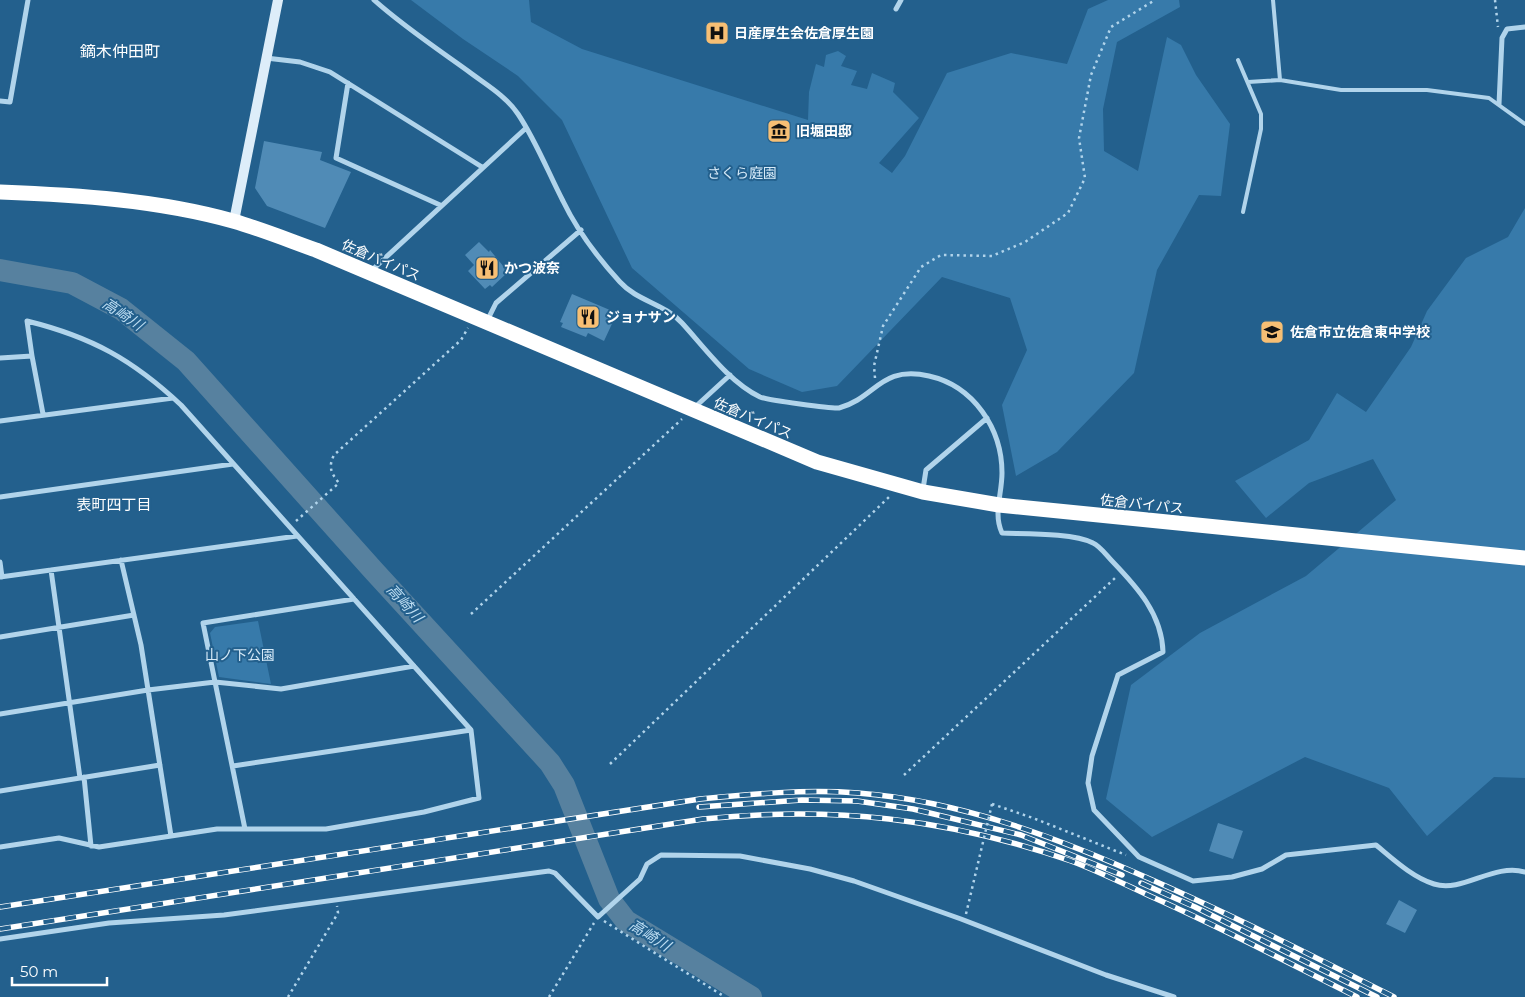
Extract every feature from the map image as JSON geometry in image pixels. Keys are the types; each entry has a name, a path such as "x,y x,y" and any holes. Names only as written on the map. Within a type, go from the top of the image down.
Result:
{"highway":[{"name":"佐倉バイパス","path":"0,192 86,197 165,206 234,221 316,250 817,462 923,492 999,505 1525,558"}],"street":[{"path":"0,101 10,102 28,0"},
{"path":"234,221 278,0"},
{"path":"374,0 393,18 503,96 518,114 525,128 536,142 564,203 595,252 621,284 642,299 667,310 730,374 762,398 838,408 862,397 876,385 891,377 911,373 930,376 951,384 970,397 997,434 1001,455 997,521 1002,533 1064,537 1094,543 1139,590 1156,617 1163,635 1163,652 1118,675 1092,756 1088,783 1094,810 1139,857 1193,881 1232,877 1262,870 1286,855 1376,845 1409,871 1435,884 1456,884 1501,870 1525,872"},
{"path":"896,9 901,0"},
{"path":"1499,104 1502,38 1507,28 1525,27"},
{"path":"266,58 300,62 320,68 348,83 482,167"},
{"path":"348,83 336,158 440,205"},
{"path":"369,273 525,128"},
{"path":"480,321 496,303 581,230"},
{"path":"0,847 59,838 99,847 217,829 326,829 424,812 479,798 471,730 234,464 156,381 116,354 67,331 27,321 43,414"},
{"path":"0,358 32,356"},
{"path":"692,410 730,374"},
{"path":"0,421 173,398"},
{"path":"923,492 926,470 987,418"},
{"path":"0,497 234,464"},
{"path":"0,562 1,577 298,536"},
{"path":"121,560 134,615 148,690 171,836"},
{"path":"51,570 91,846"},
{"path":"245,829 203,624 354,599"},
{"path":"0,637 134,615"},
{"path":"0,714 148,690 216,682 281,689 414,666"},
{"path":"233,766 471,730"},
{"path":"0,791 160,765"},
{"path":"0,939 109,922 224,915 549,870 555,873 598,917 640,878 647,864 661,855 740,856 810,869 854,881 961,919 1106,975 1174,997"}],"lane":[{"path":"1273,0 1280,80"},
{"path":"1238,60 1261,114 1261,129 1243,212"},
{"path":"1248,82 1280,80 1341,90 1427,90 1489,98 1525,124"}],"path":[{"path":"876,385 874,366 883,326 921,267 942,255 992,256 1025,242 1068,213 1085,178 1079,138 1091,75 1111,27 1155,0"},
{"path":"1495,0 1496,22 1502,38"},
{"path":"290,527 339,483 331,473 329,465 334,455 480,321"},
{"path":"470,614 692,410"},
{"path":"610,764 900,486"},
{"path":"904,775 1122,572"},
{"path":"966,914 992,804 1033,818 1120,854 1139,857"},
{"path":"288,997 338,913 336,900"},
{"path":"549,997 598,917 725,997"}],"green space":[{"name":"さくら庭園","path":"411,0 529,0 531,22 582,49 808,120 809,92 816,64 824,67 826,55 838,51 846,56 841,66 857,71 851,85 867,89 872,73 895,83 893,92 919,118 879,163 892,173 905,156 947,73 1011,53 1067,64 1088,9 1108,0 1179,0 1180,7 1117,42 1103,109 1104,151 1138,171 1167,37 1181,45 1196,75 1230,124 1221,196 1199,195 1157,270 1134,373 1057,452 1016,476 1002,405 1027,350 1010,298 942,277 837,386 802,392 749,369 632,268 562,120 518,76 463,39"},
{"path":"1525,208 1525,778 1494,777 1427,836 1389,788 1305,757 1152,837 1106,799 1131,685 1200,633 1306,576 1396,500 1373,459 1309,483 1266,518 1235,481 1309,440 1337,393 1366,412 1411,347 1427,311 1466,258 1508,237"},
{"name":"山ノ下公園","path":"258,621 271,684 219,677 210,633 215,627"}],"building":[{"path":"264,141 322,152 320,160 351,172 325,228 267,206 255,188"},
{"name":"かつ波奈","path":"479,242 489,252 490,250 508,272 492,287 490,285 485,289 468,271 474,265 465,255"},
{"name":"ジョナサン","path":"572,294 617,313 604,341 588,333 586,337 561,327 563,323 560,322"},
{"path":"1218,823 1243,831 1233,859 1209,851"},
{"path":"1399,900 1417,910 1405,933 1386,924"}],"waterway":[{"name":"高崎川","path":"0,270 72,283 121,309 186,361 373,570 550,763 564,785 609,899 626,921 751,997"}],"railway":[{"path":"0,907 700,799 799,792 858,793 934,804 1007,823 1043,835 1115,864 1211,907 1394,997"},
{"path":"699,807 802,800 857,801 913,809 1021,835 1122,875"},
{"path":"0,929 703,819 751,815 844,815 934,825 979,834 1071,861 1202,920 1357,997"},
{"path":"1141,883 1195,907 1377,997"}],"place":[{"name":"日産厚生会佐倉厚生園","path":"717,33"},
{"name":"旧堀田邸","path":"779,131"},
{"name":"かつ波奈","path":"487,268"},
{"name":"ジョナサン","path":"588,317"},
{"name":"佐倉市立佐倉東中学校","path":"1272,332"}],"district":[{"name":"鏑木仲田町","path":"120,51"},
{"name":"表町四丁目","path":"114,504"}]}
